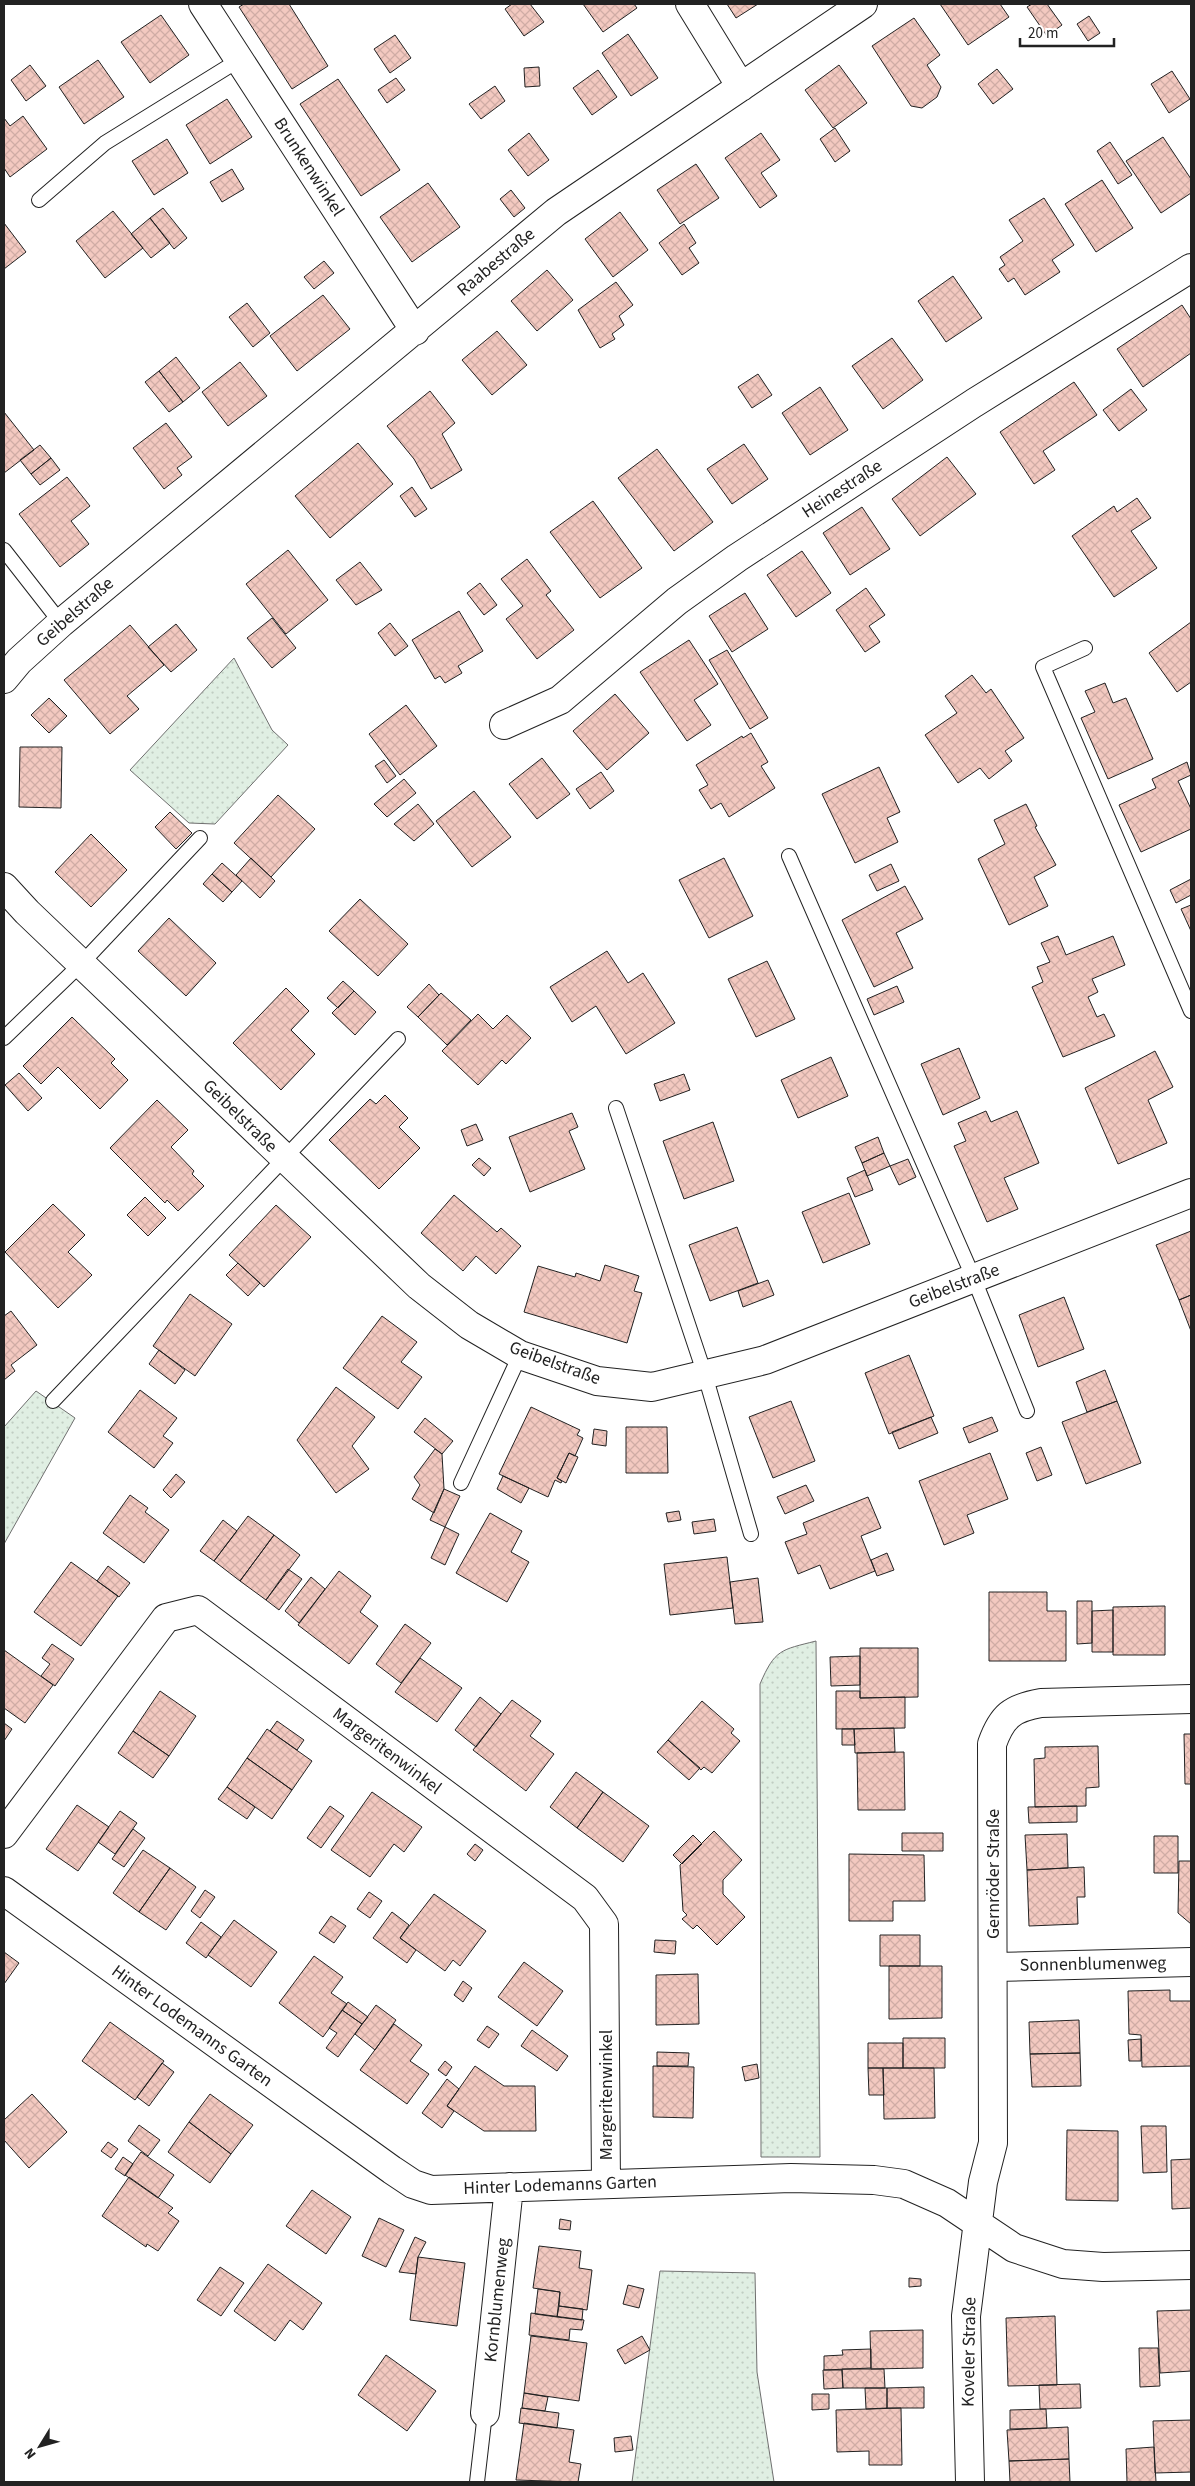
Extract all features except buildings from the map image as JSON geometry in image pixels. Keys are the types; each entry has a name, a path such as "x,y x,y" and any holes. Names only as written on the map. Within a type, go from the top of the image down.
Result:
{"street":[{"name":"Brunkenwinkel","path":"202,4 415,331"},
{"path":"690,4 741,87"},
{"name":"Raabestraße","path":"150,549 415,331 556,212 863,4"},
{"name":"Heinestraße","path":"504,725 560,700 676,601 737,558 974,403 1191,268"},
{"name":"Geibelstraße","path":"4,679 19,662 61,623 150,549"},
{"name":"Geibelstraße","path":"4,887 81,964 418,1286 469,1325 520,1355 597,1381 652,1387 765,1360 1191,1193"},
{"name":"Margeritenwinkel","path":"4,1834 166,1618 198,1610 585,1898 604,1924 606,2184"},
{"name":"Gernröder Straße","path":"979,2223 983,2182 993,2143 992,1744 1000,1724 1019,1707 1041,1702 1191,1699"},
{"name":"Hinter Lodemanns Garten","path":"4,1890 413,2184 431,2190 791,2178 874,2180 904,2184 947,2203 1014,2248 1063,2264 1103,2268 1191,2265"},
{"name":"Sonnenblumenweg","path":"994,1967 1191,1962"},
{"name":"Kornblumenweg","path":"485,2413 508,2187"},
{"name":"Koveler Straße","path":"970,2482 966,2316 979,2223"}],"lane":[{"path":"39,200 105,143 239,60"},
{"path":"4,550 61,623"},
{"path":"1085,648 1043,667 1191,1011"},
{"path":"4,1038 81,964 200,838"},
{"path":"789,856 974,1279 1027,1411"},
{"path":"53,1401 398,1039"},
{"path":"616,1108 705,1375 751,1534"},
{"path":"461,1483 520,1355"},
{"path":"478,2482 485,2413"}],"green space":[{"path":"234,658 272,730 288,745 215,824 189,823 130,770"},
{"path":"36,1391 75,1418 4,1544 4,1427"},
{"path":"816,1641 820,2157 761,2157 760,1684 770,1664 780,1653 787,1649"},
{"path":"660,2271 755,2273 757,2372 774,2482 632,2482"}]}
